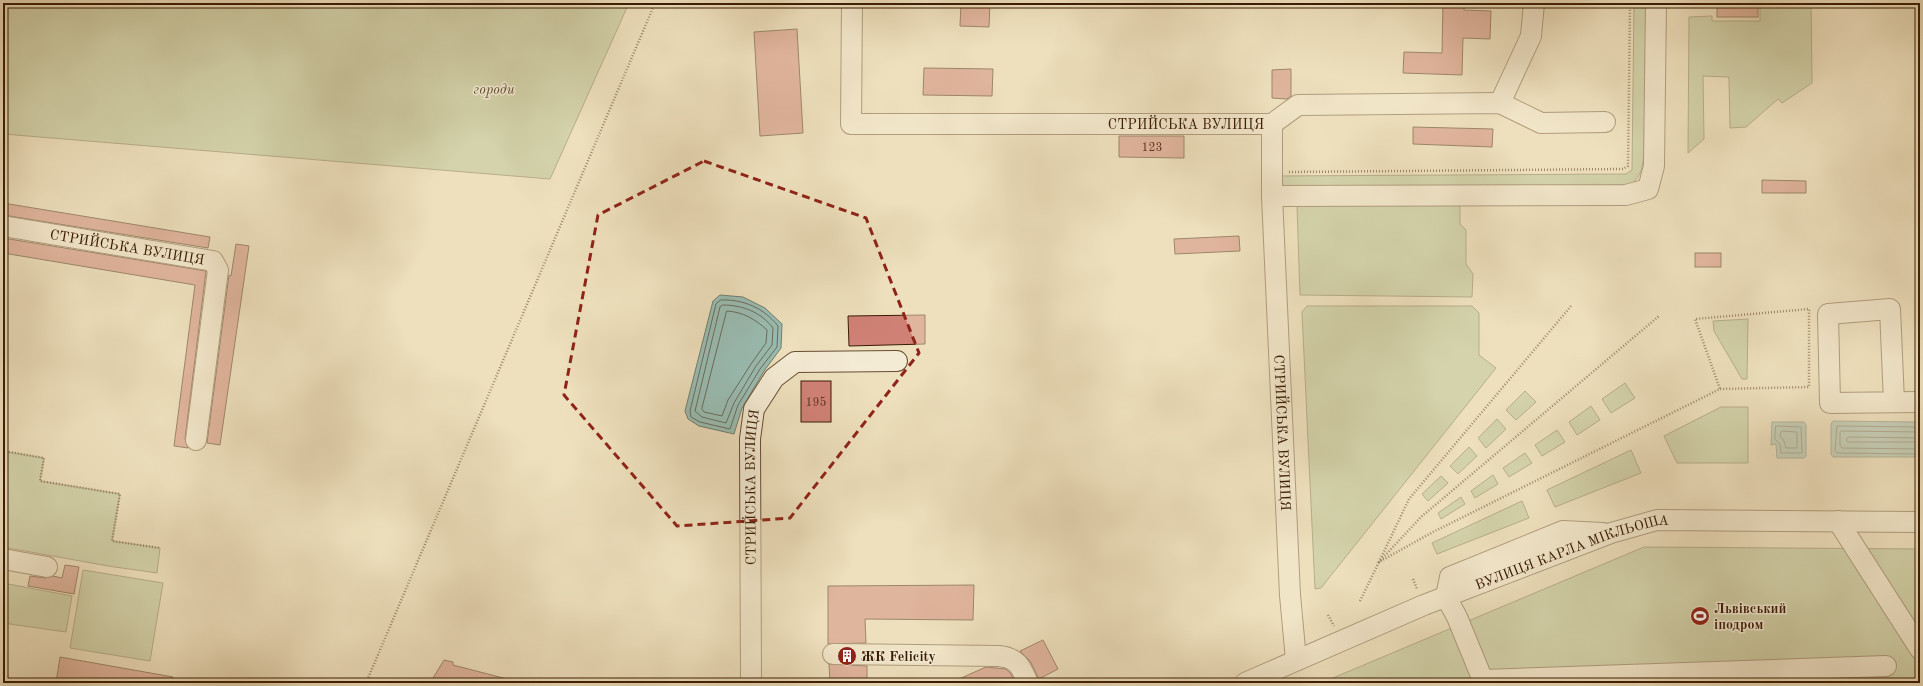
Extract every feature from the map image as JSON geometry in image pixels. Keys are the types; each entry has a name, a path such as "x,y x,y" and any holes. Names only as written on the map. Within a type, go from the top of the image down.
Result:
{"street":[{"name":"СТРИЙСЬКА ВУЛИЦЯ","path":"852,3 850,124 1272,124 1272,196 1290,595 1286,670"},
{"path":"1500,103 1531,36 1534,3"},
{"path":"1272,196 1626,195 1648,188 1654,166 1656,3"},
{"path":"1272,124 1298,105 1500,103 1541,123 1605,122"},
{"name":"СТРИЙСЬКА ВУЛИЦЯ","path":"3,226 213,260 218,270 196,440"},
{"path":"1894,402 1890,310 1828,314 1830,403 1920,402"},
{"name":"СТРИЙСЬКА ВУЛИЦЯ","path":"751,683 750,439 754,409 774,378 795,362 898,361"},
{"name":"ВУЛИЦЯ КАРЛА МІКЛЬОША","path":"1245,683 1286,670 1446,597 1611,533 1657,520 1920,522"},
{"path":"1838,521 1920,649"},
{"path":"3,559 46,567"},
{"path":"1446,597 1457,617 1483,682 1886,666"},
{"path":"833,654 1010,657 1016,661 1028,683"}],"path":[{"path":"366,683 655,3"},
{"path":"1272,172 1623,170 1628,166 1630,3"},
{"path":"1360,601 1409,499 1571,306"},
{"path":"1379,562 1433,532 1720,389 1809,387 1809,310 1694,319 1720,389"},
{"path":"1379,562 1421,517 1659,316"},
{"path":"3,451 44,458 40,482 120,494 112,541 160,548"},
{"path":"1413,579 1418,590"}],"highlighted area":[{"path":"704,161 866,218 919,353 790,518 677,526 564,395 598,215"}],"green space":[{"name":"городи","path":"3,3 629,3 550,179 3,134"},
{"path":"1634,3 1646,3 1644,151 1638,178 1631,185 1282,188 1276,176 1626,174 1632,170"},
{"path":"1760,3 1811,3 1812,83 1782,103 1778,99 1746,127 1730,128 1729,77 1703,76 1704,139 1688,153 1689,17 1712,16 1712,21 1760,21"},
{"path":"1460,205 1460,224 1466,230 1466,264 1473,274 1472,297 1300,295 1297,206"},
{"path":"1307,306 1472,306 1479,313 1479,355 1496,368 1321,588 1315,589 1302,312"},
{"path":"1748,319 1747,379 1742,379 1714,331 1713,321"},
{"path":"1625,383 1635,398 1611,413 1602,399"},
{"path":"1525,391 1536,402 1516,420 1506,410"},
{"path":"1591,406 1600,420 1577,435 1569,422"},
{"path":"1721,407 1748,407 1748,463 1677,463 1664,436"},
{"path":"1497,419 1506,429 1486,448 1478,438"},
{"path":"1557,430 1565,442 1542,456 1535,445"},
{"path":"1469,447 1477,456 1458,474 1450,466"},
{"path":"1631,450 1641,473 1555,507 1547,490"},
{"path":"3,451 44,458 40,481 120,494 112,541 160,548 157,573 108,566 3,547"},
{"path":"1525,453 1532,463 1509,477 1503,468"},
{"path":"1493,475 1498,484 1475,498 1471,491"},
{"path":"1441,476 1448,483 1428,501 1422,494"},
{"path":"1461,497 1465,504 1441,519 1438,513"},
{"path":"1522,501 1529,518 1437,554 1432,543"},
{"name":"Львівський іподром","path":"1644,547 1920,549 1920,683 1321,683"},
{"path":"83,570 163,583 150,661 70,648"},
{"path":"3,583 72,596 66,632 3,623"}],"water":[{"path":"720,295 743,297 765,308 782,324 781,348 764,371 742,408 734,434 699,426 688,419 685,411 713,301"},
{"path":"1833,421 1917,422 1920,424 1920,456 1833,457 1831,454 1831,424"},
{"path":"1772,422 1804,422 1806,425 1806,456 1804,458 1777,458 1776,444 1771,445"}],"building":[{"path":"961,3 990,3 989,27 960,26"},
{"path":"1443,3 1464,3 1464,10 1491,11 1490,39 1463,38 1462,75 1403,73 1404,52 1442,53"},
{"path":"1717,3 1758,3 1758,17 1717,17"},
{"path":"797,29 803,133 760,136 754,32"},
{"path":"924,68 993,69 992,96 923,95"},
{"path":"1291,69 1291,96 1287,99 1272,98 1272,70"},
{"path":"1413,127 1493,129 1492,147 1413,144"},
{"path":"1119,136 1184,136 1184,158 1119,157"},
{"path":"1762,180 1806,181 1806,193 1762,193"},
{"path":"3,203 210,237 208,248 3,215"},
{"path":"1239,236 1240,251 1175,254 1174,239"},
{"path":"3,238 206,271 185,439 188,448 174,446 195,285 3,253"},
{"path":"236,244 249,246 220,445 207,443 229,275 231,276"},
{"path":"1695,253 1721,253 1721,267 1695,267"},
{"path":"925,315 925,344 849,346 848,316"},
{"path":"801,381 831,381 831,422 801,422"},
{"path":"65,565 79,567 74,594 28,586 30,576 45,578 53,576 62,578"},
{"name":"ЖК Felicity","path":"974,585 973,620 865,619 866,643 828,644 828,586"},
{"path":"1043,640 1058,669 1039,679 1030,661 1020,651"},
{"path":"60,657 173,677 173,683 56,683"},
{"path":"444,660 453,662 453,665 507,679 506,683 430,683"},
{"path":"829,664 867,666 867,683 830,683"},
{"path":"986,667 1006,669 1011,674 1015,683 950,683"}],"place":[{"name":"Львівський іподром","path":"1700,616"},
{"name":"ЖК Felicity","path":"847,656"}]}
